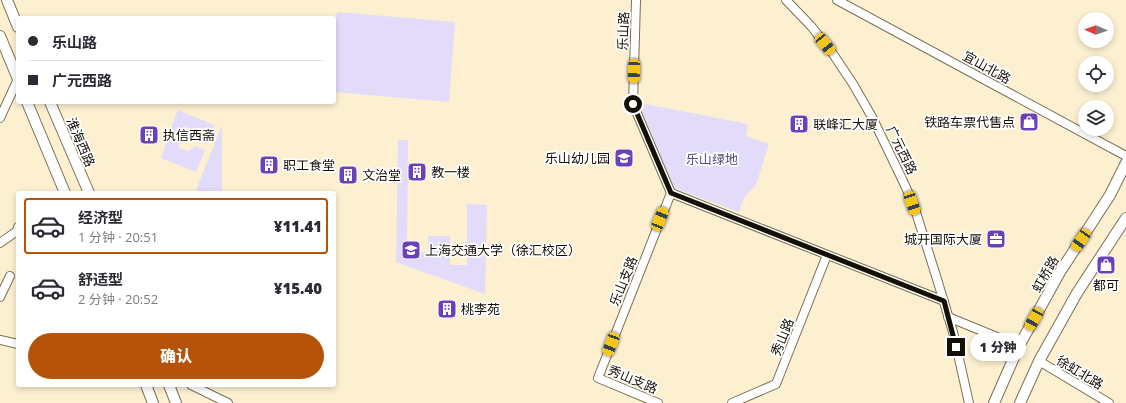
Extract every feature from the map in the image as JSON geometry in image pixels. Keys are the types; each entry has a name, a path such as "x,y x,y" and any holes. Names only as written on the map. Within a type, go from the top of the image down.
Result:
{"main road":[{"path":"6,0 16,22"},
{"path":"0,36 16,74"},
{"path":"29,104 64,191"},
{"name":"淮海西路","path":"51,104 87,191"},
{"name":"虹桥路","path":"994,403 1020,346 1060,272 1110,195 1126,162"},
{"path":"1020,403 1039,361 1077,293 1126,218"},
{"path":"147,387 153,403"},
{"path":"170,387 176,403"}],"street":[{"name":"乐山路","path":"636,0 633,104 671,193"},
{"name":"广元西路","path":"786,0 811,26 833,54 853,84 875,123 902,179 912,203 944,301 969,403"},
{"name":"宜山北路","path":"837,0 1126,156"},
{"path":"0,118 16,83"},
{"path":"671,193 944,301"},
{"name":"乐山支路","path":"598,378 671,193"},
{"path":"0,243 16,231"},
{"name":"秀山路","path":"732,403 776,384 827,255"},
{"path":"0,297 10,276"},
{"path":"948,317 1020,346"},
{"path":"0,340 16,344"},
{"name":"徐虹北路","path":"1039,361 1109,403"},
{"name":"秀山支路","path":"598,378 658,403"},
{"path":"194,387 228,403"}],"green space":[{"path":"337,12 455,22 449,102 336,92"},
{"name":"乐山绿地","path":"640,103 748,124 746,136 769,144 756,185 745,196 739,212 674,188 640,107"},
{"path":"178,110 214,125 207,144 197,141 195,131 186,127 179,134 170,130"},
{"path":"222,125 222,191 196,190"},
{"path":"169,135 178,138 179,148 188,151 195,146 205,150 196,172 161,158"},
{"path":"398,140 408,140 407,252 428,252 428,236 450,236 450,265 467,265 467,204 487,205 485,294 396,262"}],"place":[{"name":"铁路车票代售点","path":"1029,122"},
{"name":"联峰汇大厦","path":"799,124"},
{"name":"执信西斋","path":"149,135"},
{"name":"乐山幼儿园","path":"624,158"},
{"name":"职工食堂","path":"269,165"},
{"name":"教一楼","path":"417,172"},
{"name":"文治堂","path":"348,175"},
{"name":"城开国际大厦","path":"996,239"},
{"name":"上海交通大学（徐汇校区）","path":"411,250"},
{"name":"都可","path":"1106,265"},
{"name":"桃李苑","path":"447,309"}],"route":[{"path":"633,104 671,193 944,301 956,347"}]}
